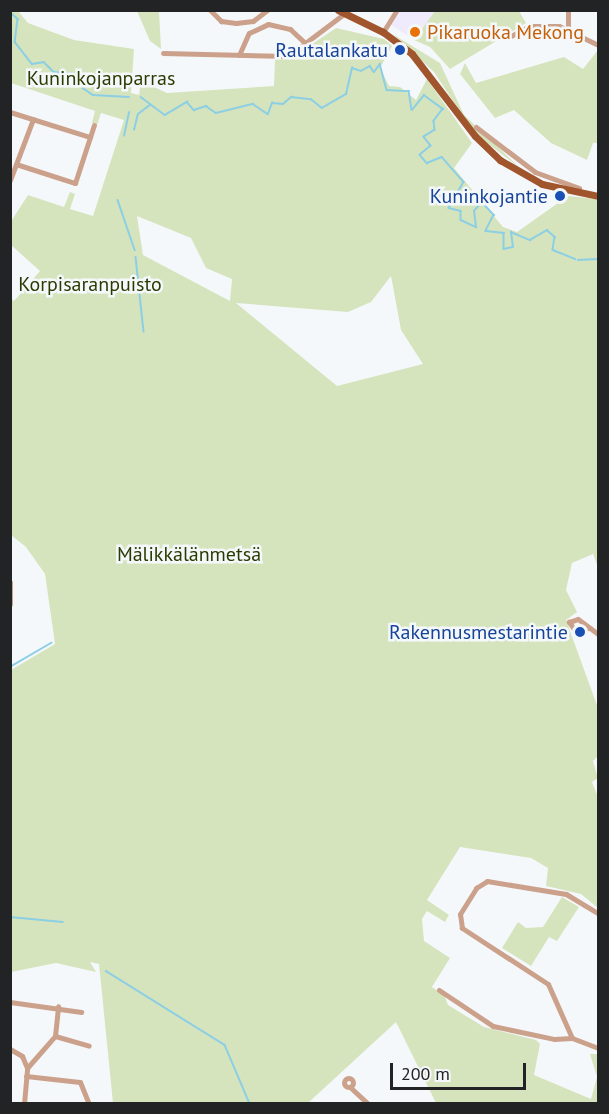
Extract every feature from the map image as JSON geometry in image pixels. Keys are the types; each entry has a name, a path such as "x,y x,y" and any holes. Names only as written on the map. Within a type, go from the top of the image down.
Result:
{"main road":[{"path":"341,12 383,32 420,61 491,152 536,178 598,196"}],"street":[{"path":"211,11 226,22 256,20 267,10"},
{"path":"383,32 397,10"},
{"path":"568,10 568,27"},
{"path":"163,53 288,56 306,45 341,12"},
{"path":"256,20 259,27"},
{"path":"239,55 247,35 259,27 282,25 306,45"},
{"path":"507,38 530,26 568,27 598,45"},
{"path":"10,112 90,137"},
{"path":"10,180 19,165 33,119"},
{"path":"19,165 75,183 94,125"},
{"path":"476,127 536,178 579,188"},
{"path":"10,582 10,604"},
{"path":"590,628 598,634"},
{"path":"572,1038 548,984 462,928 460,914 476,888 487,881 566,894 598,913"},
{"path":"439,990 493,1026 554,1039 572,1038 598,1048"},
{"path":"10,1002 58,1006 81,1012"},
{"path":"27,1068 55,1036 58,1006"},
{"path":"55,1036 89,1046"},
{"path":"10,1049 22,1056 27,1068 24,1104"},
{"path":"356,1073 345,1084 368,1104"},
{"path":"26,1076 80,1082 89,1104"}],"shaded area":[{"path":"400,11 435,11 436,13 414,40 391,25"}],"green space":[{"name":"Mälikkälänmetsä","path":"11,10 18,11 28,23 74,40 134,49 131,93 139,95 141,81 167,93 274,86 275,59 290,59 336,28 384,39 392,46 380,68 389,86 400,87 416,100 427,79 472,143 454,168 503,227 517,232 568,196 598,199 598,567 593,554 572,563 566,590 577,612 566,620 598,708 598,756 593,761 598,778 592,782 598,797 598,908 581,894 546,886 548,868 531,858 460,847 427,900 449,915 445,922 427,911 422,919 424,941 450,958 432,987 444,995 448,1005 484,1027 536,1040 540,1044 534,1075 591,1099 597,1077 590,1054 598,1054 598,1103 436,1103 396,1022 308,1103 113,1103 99,964 90,962 96,972 56,963 11,972 11,670 55,644 45,574 26,547 11,535 11,299 14,301 40,271 11,245 10,223 28,195 64,207 70,192 75,194 70,209 93,216 124,120 101,113 97,125 92,123 95,111 11,83","holes":["137,216 191,238 206,268 232,279 230,301 143,255","391,276 401,330 423,364 337,386 236,303 348,312 371,302"]},
{"path":"137,11 159,11 161,49 150,41"},
{"path":"435,11 519,11 526,23 450,69 430,47 414,40"},
{"path":"394,35 440,63 464,115 520,168 482,139 463,116 434,72"},
{"path":"598,50 598,143 593,143 587,160 551,143 514,110 495,118 460,74 465,63 476,83 564,57 583,69"},
{"path":"562,897 579,907 557,941 549,937 531,966 502,948 518,922 526,928 543,927"}],"waterway":[{"path":"10,12 18,19 15,42 32,64 44,62 54,72 78,74 83,88 93,95 129,97"},
{"path":"141,97 165,115 187,102 194,110 206,106 216,113 253,104 268,114 272,103 283,104 291,97 311,99 322,108 346,94 352,68 361,71 370,66 374,72 380,64 387,90 409,91 412,110 424,95 443,109 434,121 435,130 424,137 431,146 420,155 427,163 442,157 464,182 449,208 461,211 461,220 476,227 474,211 482,202 494,215 486,231 504,233 504,249 513,247 511,232 530,240 547,230 555,237 553,250 575,259"},
{"path":"134,130 138,114 150,105"},
{"path":"124,136 129,113"},
{"path":"118,200 135,250"},
{"path":"136,257 144,332"},
{"path":"578,260 598,259"},
{"path":"10,667 51,643"},
{"path":"10,917 63,922"},
{"path":"106,971 225,1045 250,1104"}],"place":[{"name":"Pikaruoka Mekong","path":"415,32"},
{"name":"Rautalankatu","path":"400,50"},
{"name":"Kuninkojantie","path":"560,196"},
{"name":"Rakennusmestarintie","path":"580,632"}],"park label":[{"name":"Kuninkojanparras","path":"101,78"},
{"name":"Korpisaranpuisto","path":"90,284"}]}
